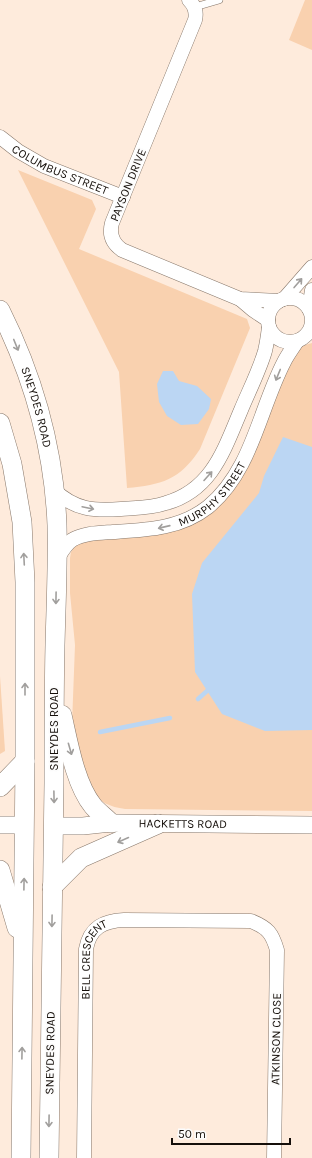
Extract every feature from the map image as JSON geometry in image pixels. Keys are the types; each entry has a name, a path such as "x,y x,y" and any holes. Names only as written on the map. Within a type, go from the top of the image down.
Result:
{"main road":[{"name":"SNEYDES ROAD","path":"0,310 30,380 46,437 54,490 57,524 49,1158"},
{"path":"0,423 12,464 22,522 25,582 25,761 20,1158"},
{"path":"54,684 84,792 93,806 111,823"},
{"path":"0,787 25,761"},
{"path":"52,887 81,858 158,824"},
{"path":"24,825 54,826"},
{"path":"0,870 23,951"}],"street":[{"name":"PAYSON DRIVE","path":"192,4 196,16 193,26 110,229 112,240 122,250 164,269 240,299 268,324"},
{"name":"COLUMBUS STREET","path":"0,137 18,151 44,166 123,197"},
{"path":"312,267 270,311 268,324 272,332 280,340 286,342 303,340 311,327 312,290"},
{"path":"282,300 290,298 301,301 311,313"},
{"name":"PAYSON DRIVE","path":"240,299 282,300"},
{"name":"MURPHY STREET","path":"54,490 61,497 84,508 93,510 155,506 176,500 194,489 211,473 223,452 264,352 268,324"},
{"name":"MURPHY STREET","path":"57,559 67,544 72,540 85,535 166,527 195,515 216,500 230,485 241,467 283,364 303,340"},
{"name":"HACKETTS ROAD","path":"54,826 83,826 111,823 312,825"},
{"path":"0,825 24,825"},
{"name":"BELL CRESCENT","path":"84,1158 86,953 87,942 93,932 103,924 119,920 251,921 262,925"},
{"name":"ATKINSON CLOSE","path":"262,925 272,935 277,950 274,1158"}],"lane":[{"path":"192,4 218,0"}],"shaded area":[{"path":"305,0 312,0 312,50 289,40"},
{"path":"18,170 92,200 96,209 79,249 247,319 250,328 200,449 185,468 169,479 160,483 127,488 119,372"},
{"path":"312,343 312,811 125,809 110,805 102,801 90,791 72,724 75,645 70,593 71,552 75,546 81,542 213,509 290,360 302,346"},
{"path":"0,676 5,751 0,754"}],"water":[{"path":"163,371 173,371 179,381 197,386 211,399 209,409 198,424 181,425 167,416 159,402 157,384"},
{"path":"283,437 312,447 312,730 265,731 222,714 195,672 192,594 202,563 259,493 264,476"}],"waterway":[{"path":"198,699 207,691"},
{"path":"100,732 170,718"}]}
